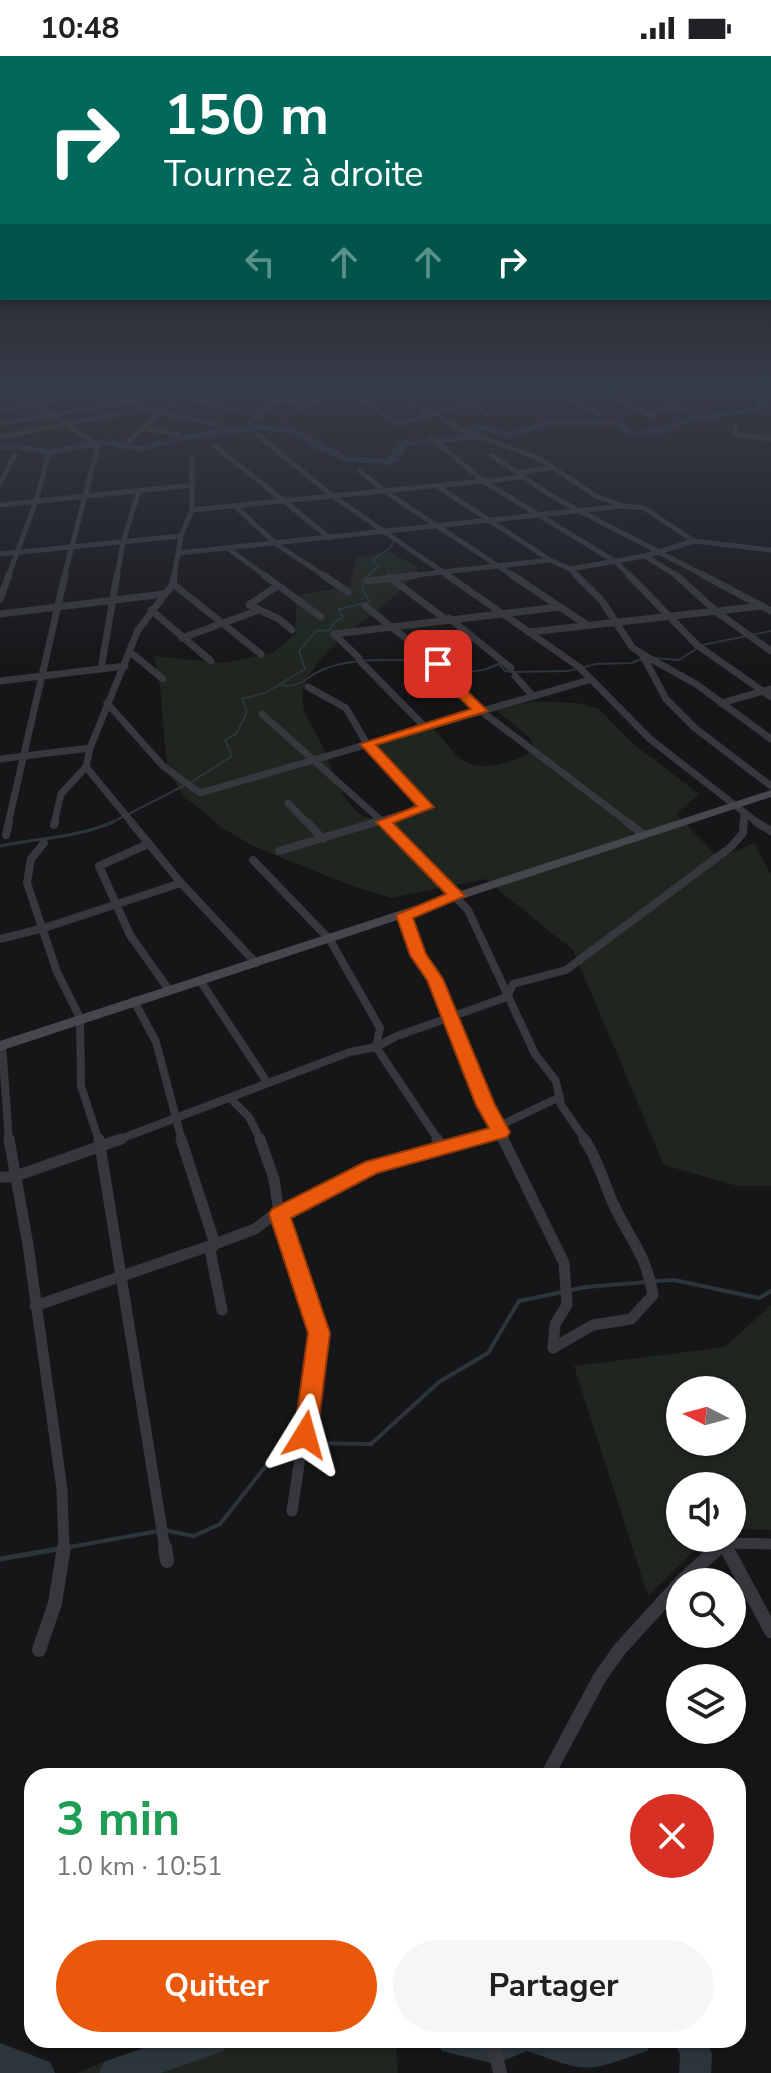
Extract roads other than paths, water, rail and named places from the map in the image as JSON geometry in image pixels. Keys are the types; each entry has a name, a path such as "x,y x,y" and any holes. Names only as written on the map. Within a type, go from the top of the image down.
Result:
{"street":[{"path":"0,599 42,479"},
{"path":"6,835 56,608 91,479"},
{"path":"54,825 61,794 86,767 107,703 138,630 173,584 181,536 192,510 193,479"},
{"path":"256,479 330,538"},
{"path":"312,479 580,668 650,739 744,815 771,831"},
{"path":"370,479 587,625"},
{"path":"192,510 495,479"},
{"path":"528,479 582,512 771,611"},
{"path":"568,479 596,496 623,506"},
{"path":"483,481 616,562 699,646 771,697"},
{"path":"0,505 193,485"},
{"path":"437,486 550,560 570,569 602,601 632,647 696,684 771,739"},
{"path":"101,669 123,542 139,490"},
{"path":"179,553 623,506 644,508 694,541"},
{"path":"236,507 276,544 348,592"},
{"path":"0,554 181,536"},
{"path":"570,569 645,556 694,541 771,550"},
{"path":"227,548 321,617"},
{"path":"645,556 680,578 718,613 771,651"},
{"path":"368,581 550,560"},
{"path":"389,577 511,668"},
{"path":"173,584 261,654"},
{"path":"277,586 249,605 279,619 292,630"},
{"path":"0,614 164,594"},
{"path":"365,606 438,665 439,672 481,711 643,834"},
{"path":"530,632 763,606"},
{"path":"425,727 334,634 447,618 559,607"},
{"path":"151,610 211,661"},
{"path":"182,638 259,610"},
{"path":"130,652 163,679"},
{"path":"642,654 666,699 695,728 771,786"},
{"path":"0,681 125,666"},
{"path":"515,676 533,696"},
{"path":"107,703 163,766 200,793 589,680"},
{"path":"279,851 427,807 367,744 346,708 308,687"},
{"path":"721,703 771,689"},
{"path":"262,714 383,822 457,896 478,929 535,1054 556,1081 569,1118 579,1128 593,1152 613,1204 648,1266 653,1295 631,1319 593,1325 553,1348 555,1324 567,1305 564,1263 500,1132 435,979 418,955 404,915"},
{"path":"0,759 90,748"},
{"path":"86,767 181,883 256,963"},
{"path":"39,1650 55,1603 64,1557 62,1489 28,1245 13,1177 1,1046 771,793"},
{"path":"288,803 323,839"},
{"path":"0,1177 13,1177 231,1099 267,1082 350,1052 376,1047 397,1036 507,997 513,984 566,970 721,855 743,833 744,815"},
{"path":"44,843 31,859 27,883 57,972 80,1018 81,1086 101,1146 167,1561"},
{"path":"148,844 99,866 130,935 169,990"},
{"path":"253,860 330,940 380,1028 376,1047 443,1148"},
{"path":"0,939 44,928 181,883"},
{"path":"201,982 267,1082"},
{"path":"134,1001 156,1042 174,1118 215,1244"},
{"path":"500,1132 501,1125 560,1097"},
{"path":"231,1099 249,1118 260,1140 277,1196 279,1214 319,1333 292,1511"},
{"path":"35,1306 255,1229 372,1167 500,1132"},
{"path":"215,1244 210,1250 222,1310"},
{"path":"746,1543 771,1544"},
{"path":"697,1568 714,1552"},
{"path":"729,1552 771,1631"},
{"path":"551,1768 600,1677 620,1649 666,1599"},
{"path":"494,2048 500,2073"}],"waterway":[{"path":"113,822 193,781 232,756 225,740 236,734 247,712 242,699 265,693 305,669 299,651 316,631 330,630 333,623 343,617 339,609 370,602 362,589 364,579 379,566 373,560 390,548 393,542"},
{"path":"653,658 679,660 702,645 771,631"},
{"path":"280,685 299,684 337,665 371,660 408,661 452,674 483,670 499,664 505,671 512,672 568,671 596,664 632,663 641,659"},
{"path":"0,846 71,835 113,822"},
{"path":"109,824 113,822"},
{"path":"655,1281 674,1280 759,1298 771,1291"},
{"path":"306,1443 371,1444 439,1382 488,1353 519,1301 586,1287 647,1282"},
{"path":"70,1547 164,1530 194,1536 220,1524 269,1462 299,1445"},
{"path":"0,1559 58,1549"},
{"path":"115,2073 189,2048"},
{"path":"556,2048 588,2061 618,2048"},
{"path":"693,2048 695,2073"},
{"path":"0,2059 39,2073"}]}
